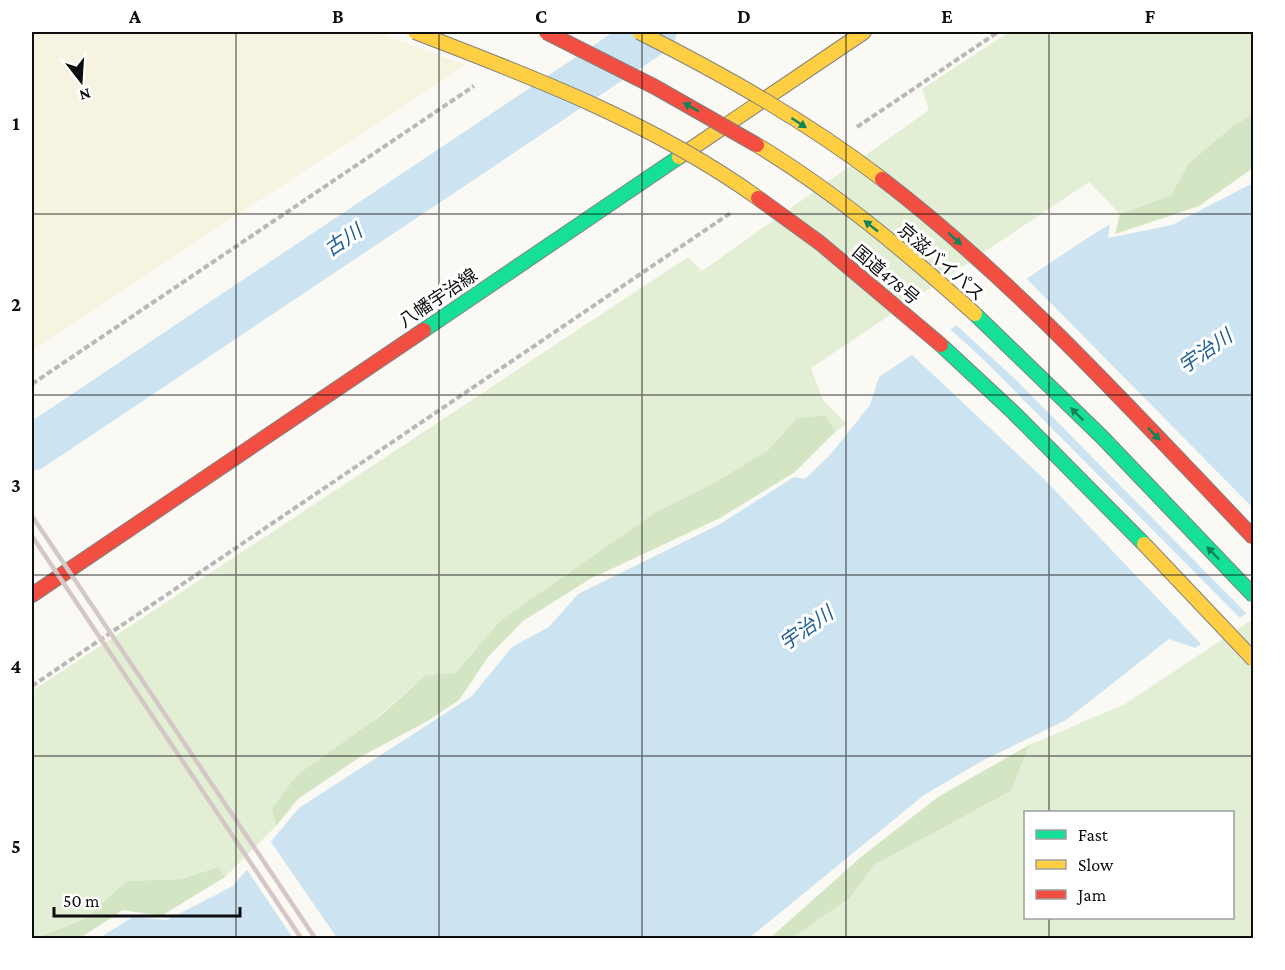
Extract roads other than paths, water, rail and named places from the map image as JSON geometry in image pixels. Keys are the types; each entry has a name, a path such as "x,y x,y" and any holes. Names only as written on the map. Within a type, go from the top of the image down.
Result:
{"main road":[{"name":"国道478号","path":"415,32 519,72 639,126 750,192 849,266 946,351 1035,435 1254,660"},
{"name":"京滋バイパス","path":"546,32 740,134 827,192 908,254 1069,406 1254,596"},
{"name":"京滋バイパス","path":"639,32 770,104 855,160 938,224 1017,295 1254,538"},
{"name":"八幡宇治線","path":"32,595 864,32"}],"water":[{"name":"宇治川","path":"1253,183 1253,609 1195,648 1169,639 1066,720 982,761 924,795 749,938 99,938 133,917 167,920 233,886 299,808 472,696 512,647 549,627 578,594 720,524 794,477 805,479 830,455 870,405 879,377 1083,241 1110,224 1108,238 1172,225"}],"waterway":[{"name":"古川","path":"32,448 654,32"}],"railway":[{"path":"32,516 315,938"},
{"path":"32,536 301,938"}]}
